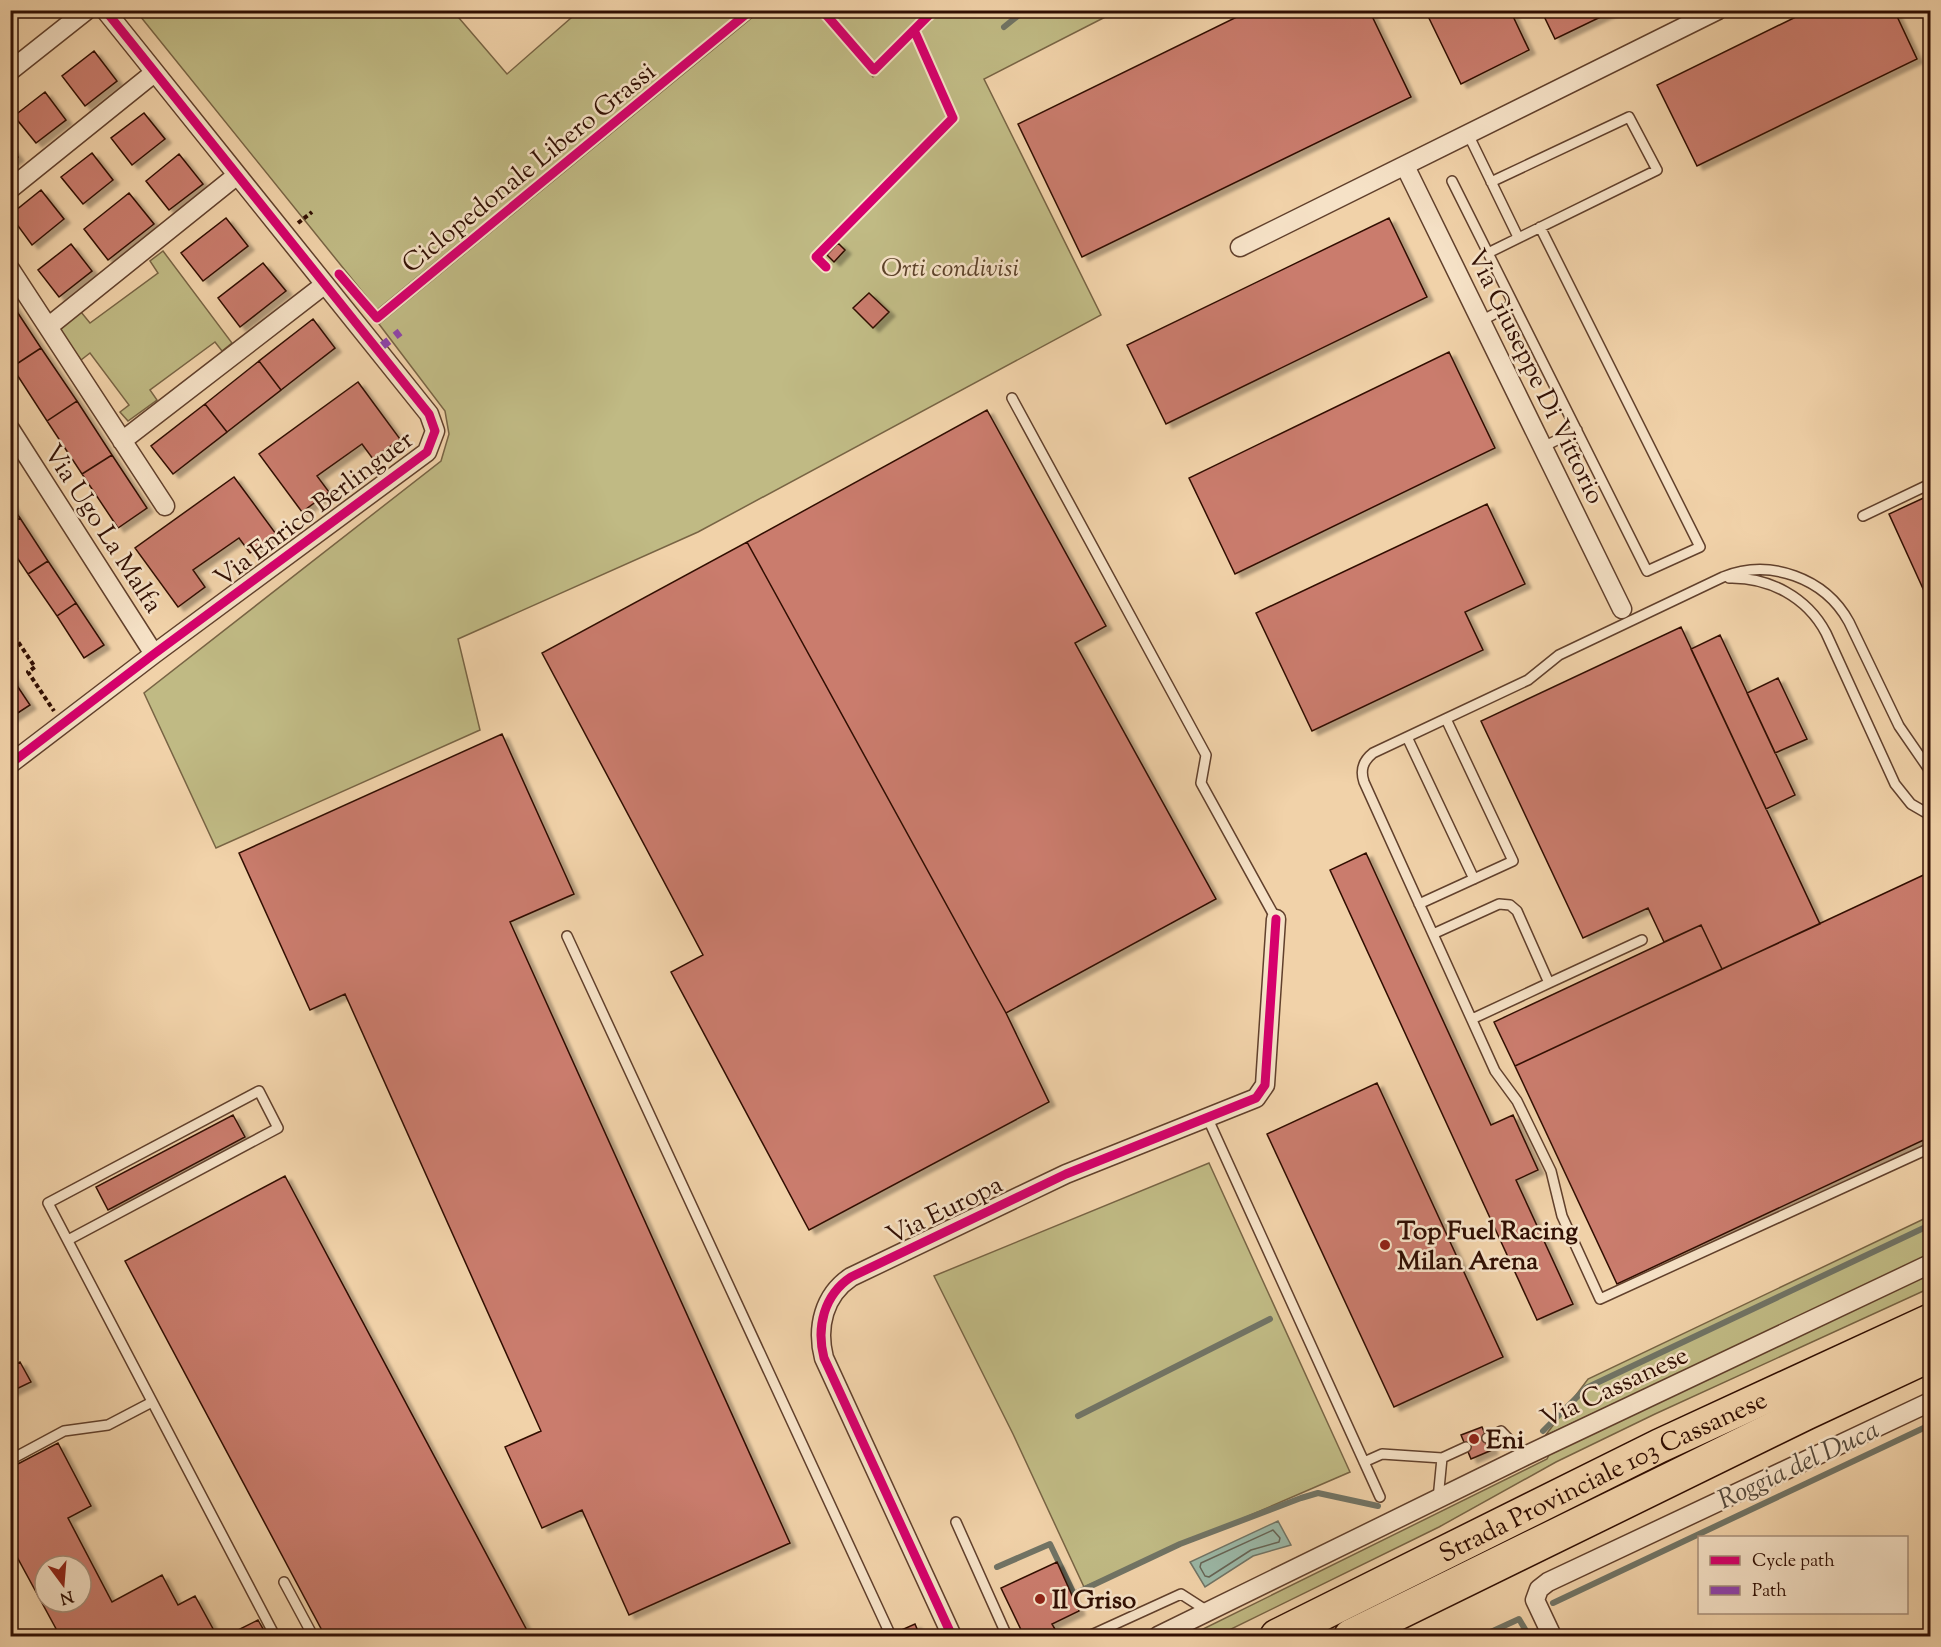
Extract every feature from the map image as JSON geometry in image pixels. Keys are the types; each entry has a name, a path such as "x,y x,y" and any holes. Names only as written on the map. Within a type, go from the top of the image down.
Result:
{"highway":[{"path":"1659,1446 1881,1319 1930,1297"},
{"name":"Strada Provinciale 103 Cassanese","path":"1280,1635 1659,1446 1930,1321"},
{"name":"Strada Provinciale 103 Cassanese","path":"1351,1636 1806,1413 1930,1355"},
{"path":"1376,1636 1476,1575"}],"street":[{"path":"10,72 87,10"},
{"name":"Via Enrico Berlinguer","path":"10,764 154,654 427,452 434,435 431,417 105,10"},
{"path":"1240,247 1718,10"},
{"path":"10,189 154,73"},
{"name":"Via Giuseppe Di Vittorio","path":"1405,166 1622,609"},
{"path":"48,327 236,176"},
{"path":"10,269 165,506"},
{"path":"123,441 324,285"},
{"name":"Via Ugo La Malfa","path":"10,429 154,654"},
{"name":"Via Europa","path":"952,1636 824,1358 820,1331 829,1301 851,1277 1066,1174 1246,1103 1263,1089 1276,919"},
{"name":"Via Cassanese","path":"1158,1636 1525,1456 1930,1264"},
{"path":"1552,1636 1535,1600 1539,1589 1548,1582 1930,1402"}],"lane":[{"path":"1488,252 1657,170 1629,117 1491,182"},
{"path":"1468,134 1518,237"},
{"path":"1452,181 1647,571 1700,547 1540,227"},
{"path":"1481,321 1514,304"},
{"path":"1012,398 1206,755 1201,783 1276,919"},
{"path":"1544,447 1577,430"},
{"path":"1863,516 1930,484"},
{"path":"1930,771 1899,726 1846,617 1827,594 1801,578 1777,571 1747,571 1718,580 1558,655 1528,680 1368,757 1362,774 1496,1071 1517,1101 1551,1171 1562,1216 1600,1299 1930,1148"},
{"path":"1718,580 1744,579 1771,584 1790,594 1811,611 1827,633 1895,784 1908,800 1930,815"},
{"path":"1419,904 1512,861 1446,719"},
{"path":"1407,737 1474,879"},
{"path":"1433,934 1499,904 1510,905 1517,911 1549,983"},
{"path":"567,936 891,1636"},
{"path":"1472,1019 1642,940"},
{"path":"68,1240 279,1128 259,1091 48,1203 275,1636"},
{"path":"1208,1119 1380,1497"},
{"path":"10,1460 64,1431 108,1425 152,1401"},
{"path":"1487,1438 1501,1431 1525,1456"},
{"path":"1364,1462 1382,1454 1442,1458 1467,1447"},
{"path":"1438,1499 1442,1458"},
{"path":"956,1522 1006,1636"},
{"path":"284,1582 313,1636"},
{"path":"1092,1636 1181,1594 1209,1612"}],"path":[{"path":"297,223 312,212"},
{"path":"10,630 35,667 28,672 63,724"}],"green space":[{"path":"136,11 453,11 507,74 579,11 743,11 377,310"},
{"name":"Orti condivisi","path":"760,11 816,11 873,77 931,21 925,15 873,66 824,11 1117,11 984,79 1101,315 698,532 458,639 480,730 216,848 144,693 441,461 449,434 445,411 379,324"},
{"path":"163,251 232,343 222,351 215,342 150,390 157,400 128,421 120,412 129,405 90,353 81,360 57,329 81,312 90,323 158,273 150,261"},
{"path":"1209,1163 1350,1472 1084,1587 1013,1434 934,1276"},
{"path":"1930,1216 1930,1256 1545,1436 1588,1379"},
{"path":"1930,1272 1930,1288 1556,1462 1439,1527 1217,1636 1189,1636 1547,1459 1553,1447"}],"water":[{"path":"1278,1521 1291,1545 1253,1556 1205,1587 1190,1562"}],"building":[{"path":"1251,10 1369,10 1411,97 1082,257 1018,124"},
{"path":"1425,10 1510,10 1529,50 1461,84"},
{"path":"1541,10 1615,10 1555,39"},
{"path":"1810,10 1894,10 1917,59 1697,166 1657,85"},
{"path":"94,51 117,81 85,106 62,76"},
{"path":"45,92 66,120 36,143 14,116"},
{"path":"144,113 165,139 132,165 111,138"},
{"path":"10,147 18,157 10,163"},
{"path":"92,153 113,180 83,204 61,177"},
{"path":"179,154 203,184 169,210 146,181"},
{"path":"41,190 64,219 32,245 10,215"},
{"path":"129,193 154,224 108,260 84,229"},
{"path":"226,218 248,246 203,281 181,253"},
{"path":"1389,218 1427,297 1166,424 1127,345"},
{"path":"838,243 845,250 834,262 827,255"},
{"path":"71,244 92,271 59,297 38,270"},
{"path":"263,263 286,291 240,327 218,298"},
{"path":"869,293 889,312 873,328 853,308"},
{"path":"10,301 41,348 12,367 10,365"},
{"path":"313,319 335,348 281,390 259,361"},
{"path":"41,348 77,401 47,421 12,367"},
{"path":"1449,352 1495,448 1235,574 1189,478"},
{"path":"259,361 281,390 227,432 205,404"},
{"path":"358,382 400,439 373,459 362,444 317,476 329,492 302,512 259,454"},
{"path":"77,401 112,455 82,474 47,421"},
{"path":"205,404 227,432 173,474 151,446"},
{"path":"987,410 1106,626 1075,643 1216,899 1006,1013 747,542"},
{"path":"112,455 147,508 118,528 82,474"},
{"path":"234,477 276,534 250,553 239,538 193,570 205,587 178,607 135,548"},
{"path":"1930,495 1930,604 1889,514"},
{"path":"10,503 20,518 10,524"},
{"path":"1487,504 1525,584 1465,612 1483,650 1312,731 1256,613"},
{"path":"20,518 48,561 28,574 10,547 10,524"},
{"path":"747,542 1006,1013 1049,1102 809,1230 671,972 703,955 542,653"},
{"path":"48,561 76,603 57,616 28,574"},
{"path":"76,603 104,645 84,658 57,616"},
{"path":"1681,627 1820,924 1722,969 1701,925 1664,942 1648,908 1583,938 1481,721"},
{"path":"1720,635 1795,795 1766,809 1691,649"},
{"path":"10,675 30,705 10,718"},
{"path":"1778,678 1807,739 1775,753 1747,693"},
{"path":"502,734 574,894 510,922 790,1543 629,1615 582,1510 542,1528 505,1447 541,1431 345,994 310,1010 239,853"},
{"path":"1366,853 1491,1125 1513,1115 1538,1170 1516,1180 1573,1304 1537,1320 1330,870"},
{"path":"1930,872 1930,1137 1617,1284 1515,1066"},
{"path":"1701,925 1722,969 1515,1066 1494,1022"},
{"name":"Top Fuel Racing Milan Arena","path":"1377,1083 1503,1357 1394,1407 1267,1134"},
{"path":"233,1115 245,1137 108,1210 96,1187"},
{"path":"285,1176 530,1636 325,1636 125,1261"},
{"path":"20,1362 31,1382 10,1392 10,1367"},
{"path":"1482,1427 1492,1450 1471,1459 1461,1435"},
{"path":"58,1443 91,1506 68,1518 87,1554 33,1554 33,1586 10,1544 10,1468"},
{"name":"Il Griso","path":"1057,1562 1079,1611 1052,1624 1056,1631 1044,1636 1024,1636 1001,1588"},
{"path":"93,1566 112,1602 162,1575 178,1605 195,1596 217,1636 60,1636 48,1614 93,1614"},
{"path":"258,1620 267,1636 226,1636"},
{"path":"915,1624 920,1636 902,1636 899,1631"}],"waterway":[{"path":"1004,27 1025,10"},
{"path":"1543,1431 1586,1388 1930,1225"},
{"path":"1078,1416 1270,1319"},
{"name":"Roggia del Duca","path":"1553,1603 1930,1425"},
{"path":"997,1567 1050,1544 1074,1594 1180,1544 1318,1493 1378,1506"},
{"name":"Roggia del Duca","path":"1482,1636 1519,1619 1529,1636"}],"marked path":[{"path":"377,350 400,332"}],"cycle path":[{"path":"10,764 154,654 427,452 435,431 429,414 105,10"},
{"name":"Ciclopedonale Libero Grassi","path":"339,274 377,318 751,10"},
{"path":"822,10 874,70 934,10"},
{"path":"826,267 816,257 953,118 914,30"},
{"path":"952,1636 824,1358 821,1335 828,1302 842,1284 851,1277 1066,1174 1256,1098 1265,1085 1276,919"}],"place":[{"name":"Top Fuel Racing Milan Arena","path":"1385,1245"},
{"name":"Eni","path":"1474,1439"},
{"name":"Il Griso","path":"1040,1599"}]}
